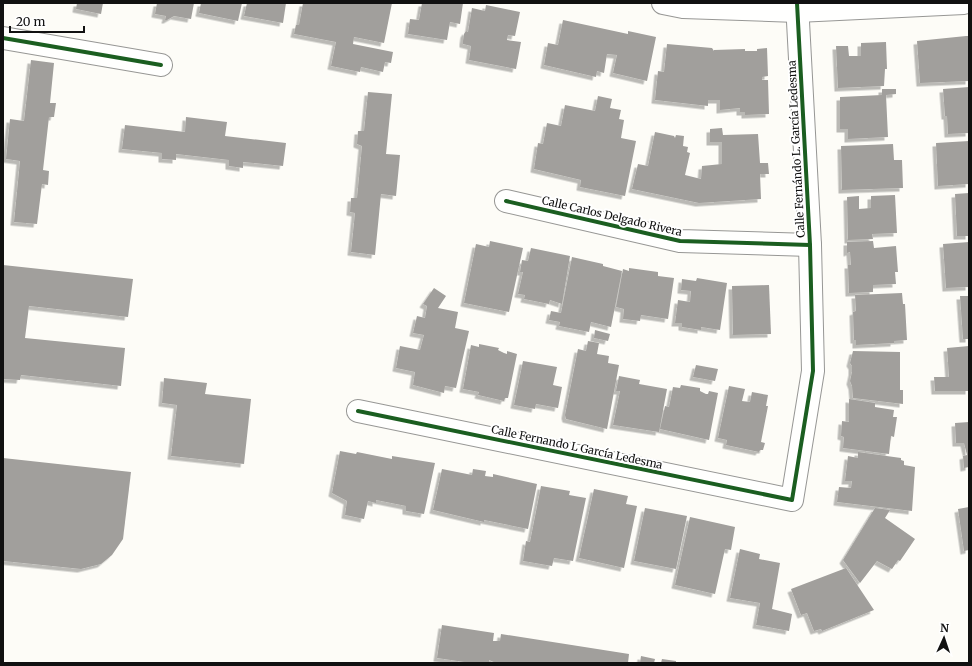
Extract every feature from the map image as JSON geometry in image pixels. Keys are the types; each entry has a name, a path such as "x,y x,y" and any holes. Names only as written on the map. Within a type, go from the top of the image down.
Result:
{"street":[{"path":"663,3 683,7 797,7 964,3"},
{"name":"Calle Fernándo L. García Ledesma","path":"792,500 813,372 810,245 797,7"},
{"path":"3,38 161,65"},
{"name":"Calle Carlos Delgado Rivera","path":"506,201 680,241 810,245"},
{"name":"Calle Fernando L García Ledesma","path":"358,411 792,500"}],"building":[{"path":"77,3 103,3 101,14 76,9"},
{"path":"157,3 194,3 191,19 174,16 165,20 166,16 155,14"},
{"path":"201,3 242,3 238,21 199,13"},
{"path":"247,3 286,3 283,23 244,16"},
{"path":"303,3 392,3 384,43 354,37 353,44 393,52 391,63 385,62 383,72 361,67 360,72 331,66 336,42 294,34 296,25 299,25"},
{"path":"422,3 463,3 460,24 450,22 447,40 408,34 410,19 419,20"},
{"path":"486,5 520,12 515,36 508,35 507,40 521,42 516,69 469,60 471,46 463,44 463,41 464,34 466,31 468,32 472,8 485,11"},
{"path":"563,20 628,34 628,31 656,37 647,81 613,73 617,55 607,54 604,73 597,71 596,77 544,65 548,43 558,45"},
{"path":"969,36 969,81 920,83 917,41"},
{"path":"886,42 887,69 885,69 884,86 838,88 836,46 848,46 849,56 861,56 861,43"},
{"path":"667,44 712,48 714,51 745,49 745,51 757,51 757,49 767,48 768,76 762,77 762,80 768,80 769,114 745,115 745,112 740,112 740,108 720,110 720,100 708,100 708,106 655,100 658,71 664,72"},
{"path":"31,60 54,63 50,103 56,103 54,117 49,117 43,170 49,171 48,185 42,184 37,224 14,222 20,161 6,159 10,119 24,121"},
{"path":"969,87 969,133 948,134 943,89"},
{"path":"882,89 896,89 896,94 886,95 888,137 848,139 848,129 840,129 840,97 882,95"},
{"path":"368,92 392,94 386,154 400,155 396,196 381,194 375,255 351,252 355,213 350,212 351,198 357,198 362,146 357,144 358,131 364,131"},
{"path":"598,96 612,99 610,108 621,110 619,119 624,120 621,138 636,141 625,196 580,187 581,180 534,169 538,143 543,144 547,123 561,126 565,105 595,111"},
{"path":"186,117 227,122 225,136 286,143 283,166 243,162 243,168 229,166 229,160 176,154 176,160 162,159 162,153 122,149 125,125 185,132"},
{"path":"722,128 723,135 758,134 760,163 768,163 769,174 760,174 761,199 699,203 632,189 638,164 648,166 655,132 674,136 675,138 676,135 684,136 683,146 688,147 687,152 690,153 685,175 701,179 702,166 722,164 722,142 710,142 710,129"},
{"path":"969,141 969,184 938,186 936,143"},
{"path":"893,144 894,160 902,160 903,188 842,190 841,146"},
{"path":"969,193 969,236 957,236 955,194"},
{"path":"895,195 897,233 872,234 873,239 848,240 847,197 859,196 859,209 871,208 871,196"},
{"path":"490,241 523,248 509,312 464,303 476,244 489,247"},
{"path":"873,241 874,248 896,246 898,272 895,272 896,284 873,285 873,292 849,293 848,265 851,265 850,252 847,253 847,242"},
{"path":"969,242 969,287 946,288 943,244"},
{"path":"531,248 570,256 562,304 550,300 549,304 524,299 525,295 518,294 523,272 520,272 522,260 528,261"},
{"path":"572,257 603,264 603,266 622,271 611,327 591,322 589,332 559,326 560,322 549,320 551,311 561,313"},
{"path":"3,265 133,279 128,317 29,306 25,338 125,348 121,386 21,375 20,380 3,379"},
{"path":"629,268 658,272 658,276 674,278 668,319 641,315 640,321 623,319 624,309 616,307 623,269 629,271"},
{"path":"697,278 727,283 720,330 701,327 701,330 682,327 682,323 675,323 678,300 690,302 691,291 681,290 682,279 696,281"},
{"path":"769,285 771,334 733,335 732,286"},
{"path":"434,288 446,296 438,308 458,312 455,328 469,331 456,388 445,386 444,393 413,385 415,372 396,368 400,346 420,350 424,335 413,333 417,316 425,318 427,306 423,304"},
{"path":"902,293 903,304 905,304 907,340 894,341 894,343 856,345 856,340 854,340 853,312 856,311 855,295"},
{"path":"960,296 969,296 969,339 963,339"},
{"path":"595,330 610,334 608,341 594,338"},
{"path":"588,341 599,343 597,354 609,356 608,363 619,365 607,429 566,419 565,415 578,349 586,351"},
{"path":"479,344 499,348 498,350 507,354 507,351 517,354 508,398 505,398 504,401 478,395 479,392 463,389 471,345 479,347"},
{"path":"969,346 969,391 935,391 934,377 949,377 947,348"},
{"path":"853,351 900,352 900,390 903,390 903,404 853,398 850,381 852,366 850,363"},
{"path":"523,361 557,367 553,385 562,387 558,408 536,404 535,409 514,405"},
{"path":"696,365 718,369 715,381 693,377"},
{"path":"619,376 640,380 639,384 667,389 659,432 613,425 620,391 616,391"},
{"path":"164,378 207,383 205,394 251,399 244,464 171,456 177,405 162,403"},
{"path":"681,385 700,388 700,391 706,394 708,394 709,391 718,393 709,440 660,429 665,406 669,407 673,387 680,388"},
{"path":"729,386 745,389 742,401 750,402 752,392 768,395 766,406 768,406 761,442 765,443 763,450 760,450 759,452 726,445 727,440 718,438"},
{"path":"849,399 875,403 875,407 894,410 893,417 897,417 894,437 891,436 889,454 843,448 844,437 841,436 842,421 849,422"},
{"path":"969,422 969,467 964,468 963,456 967,455 964,443 956,443 955,423"},
{"path":"340,451 356,454 357,452 392,459 392,456 435,463 424,514 406,511 406,506 376,500 376,503 368,501 364,519 345,515 347,501 332,493"},
{"path":"858,452 901,458 901,460 904,461 904,465 915,467 912,511 837,502 839,487 851,488 852,481 845,481 848,456 858,458"},
{"path":"3,458 131,472 123,539 112,555 101,564 81,569 3,561"},
{"path":"442,469 472,475 473,469 486,471 485,476 493,477 493,474 537,484 528,529 484,520 484,522 433,510"},
{"path":"541,486 570,491 569,495 586,498 573,561 554,558 552,566 523,561 526,541 530,542"},
{"path":"594,489 628,496 626,504 637,506 624,568 579,558"},
{"path":"969,507 969,550 964,551 958,509"},
{"path":"645,508 687,516 676,569 634,561"},
{"path":"875,508 890,510 885,518 915,539 900,561 898,560 892,569 877,561 860,583 843,560"},
{"path":"690,517 735,527 731,550 725,549 715,594 675,585"},
{"path":"740,549 760,554 759,559 780,563 772,609 792,614 789,631 756,625 760,603 730,598"},
{"path":"846,568 874,610 822,631 821,629 814,631 807,613 801,615 791,589"},
{"path":"442,625 494,633 493,641 500,641 501,634 629,654 628,663 496,663 489,660 489,663 471,663 437,658"},
{"path":"641,656 655,659 654,663 640,663"},
{"path":"662,659 676,661 676,663 661,663"}],"cycle path":[{"path":"358,411 792,500 813,371 810,245 797,3"},
{"path":"3,38 161,65"},
{"path":"506,201 680,241 810,245"}]}
